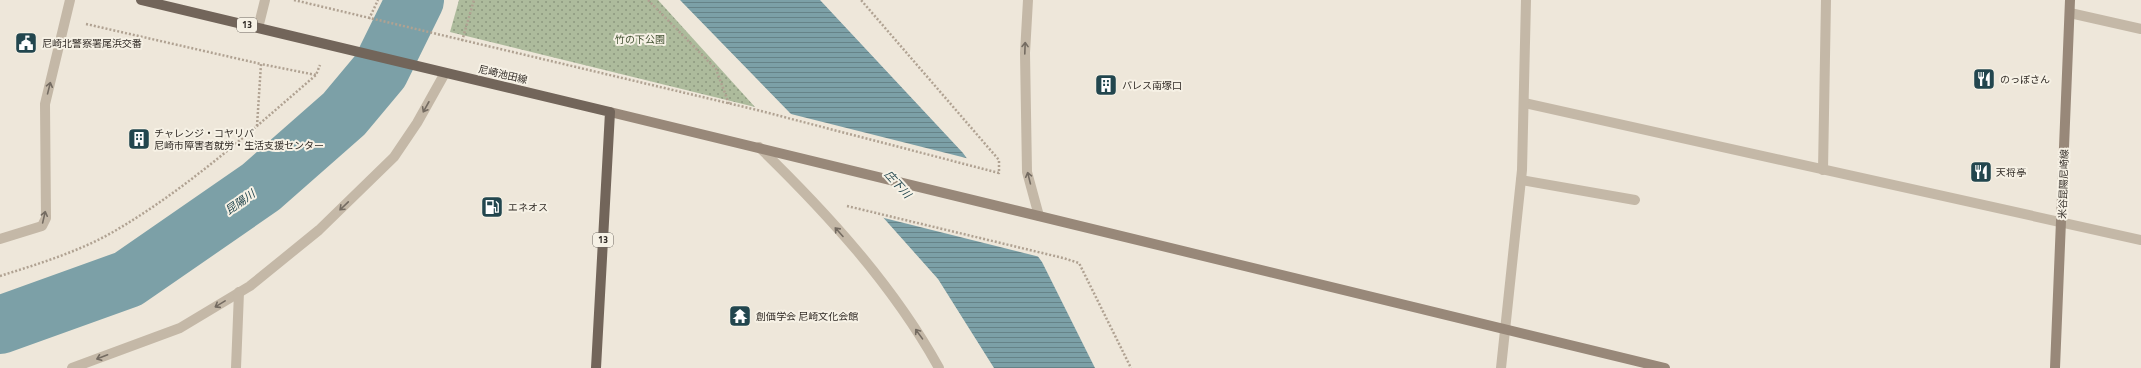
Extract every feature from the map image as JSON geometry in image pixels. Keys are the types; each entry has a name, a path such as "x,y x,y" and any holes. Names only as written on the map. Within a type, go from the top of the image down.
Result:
{"main road":[{"name":"尼崎池田線","path":"140,0 610,112"},
{"name":"13","path":"596,368 610,112"}],"street":[{"path":"0,239 42,226 46,218 45,104 70,0"},
{"path":"258,28 264,0"},
{"path":"1028,0 1024,53 1027,172 1034,214"},
{"path":"1501,368 1521,180 1526,0"},
{"path":"1823,170 1826,0"},
{"name":"米谷昆陽尼崎線","path":"2055,368 2070,0"},
{"path":"2070,13 2141,29"},
{"path":"72,368 180,328 250,286 319,230 394,157 417,123 445,73"},
{"path":"1524,103 2141,240"},
{"path":"610,112 810,159 1665,368"},
{"path":"759,147 796,183 866,262 923,340 939,368"},
{"path":"1521,180 1635,200"},
{"path":"236,368 239,292"}],"path":[{"path":"294,0 729,104 999,174 999,160 861,0"},
{"path":"369,19 378,0"},
{"path":"462,41 474,0"},
{"path":"648,0 716,69 729,104"},
{"path":"66,19 261,64 316,75"},
{"path":"0,276 66,254 112,232 192,180 257,127 316,75 328,45"},
{"path":"257,127 261,64"},
{"path":"847,206 1079,263 1130,368"}],"green space":[{"name":"竹の下公園","path":"459,0 658,0 755,107 450,32"}],"water":[{"name":"庄下川","path":"680,0 820,0 963,153 1042,262 1095,368 994,368 938,279 790,113"}],"pier":[{"path":"787,113 970,159 1040,257 880,217"}],"waterway":[{"name":"昆陽川","path":"0,325 128,279 261,187 344,114 380,71 415,0"}],"place":[{"name":"尼崎北警察署尾浜交番","path":"26,43"},
{"name":"のっぽさん","path":"1984,79"},
{"name":"パレス南塚口","path":"1106,85"},
{"name":"チャレンジ・コヤリバ 尼崎市障害者就労・生活支援センター","path":"139,139"},
{"name":"天将亭","path":"1981,172"},
{"name":"エネオス","path":"492,207"},
{"name":"創価学会 尼崎文化会館","path":"740,316"}]}
